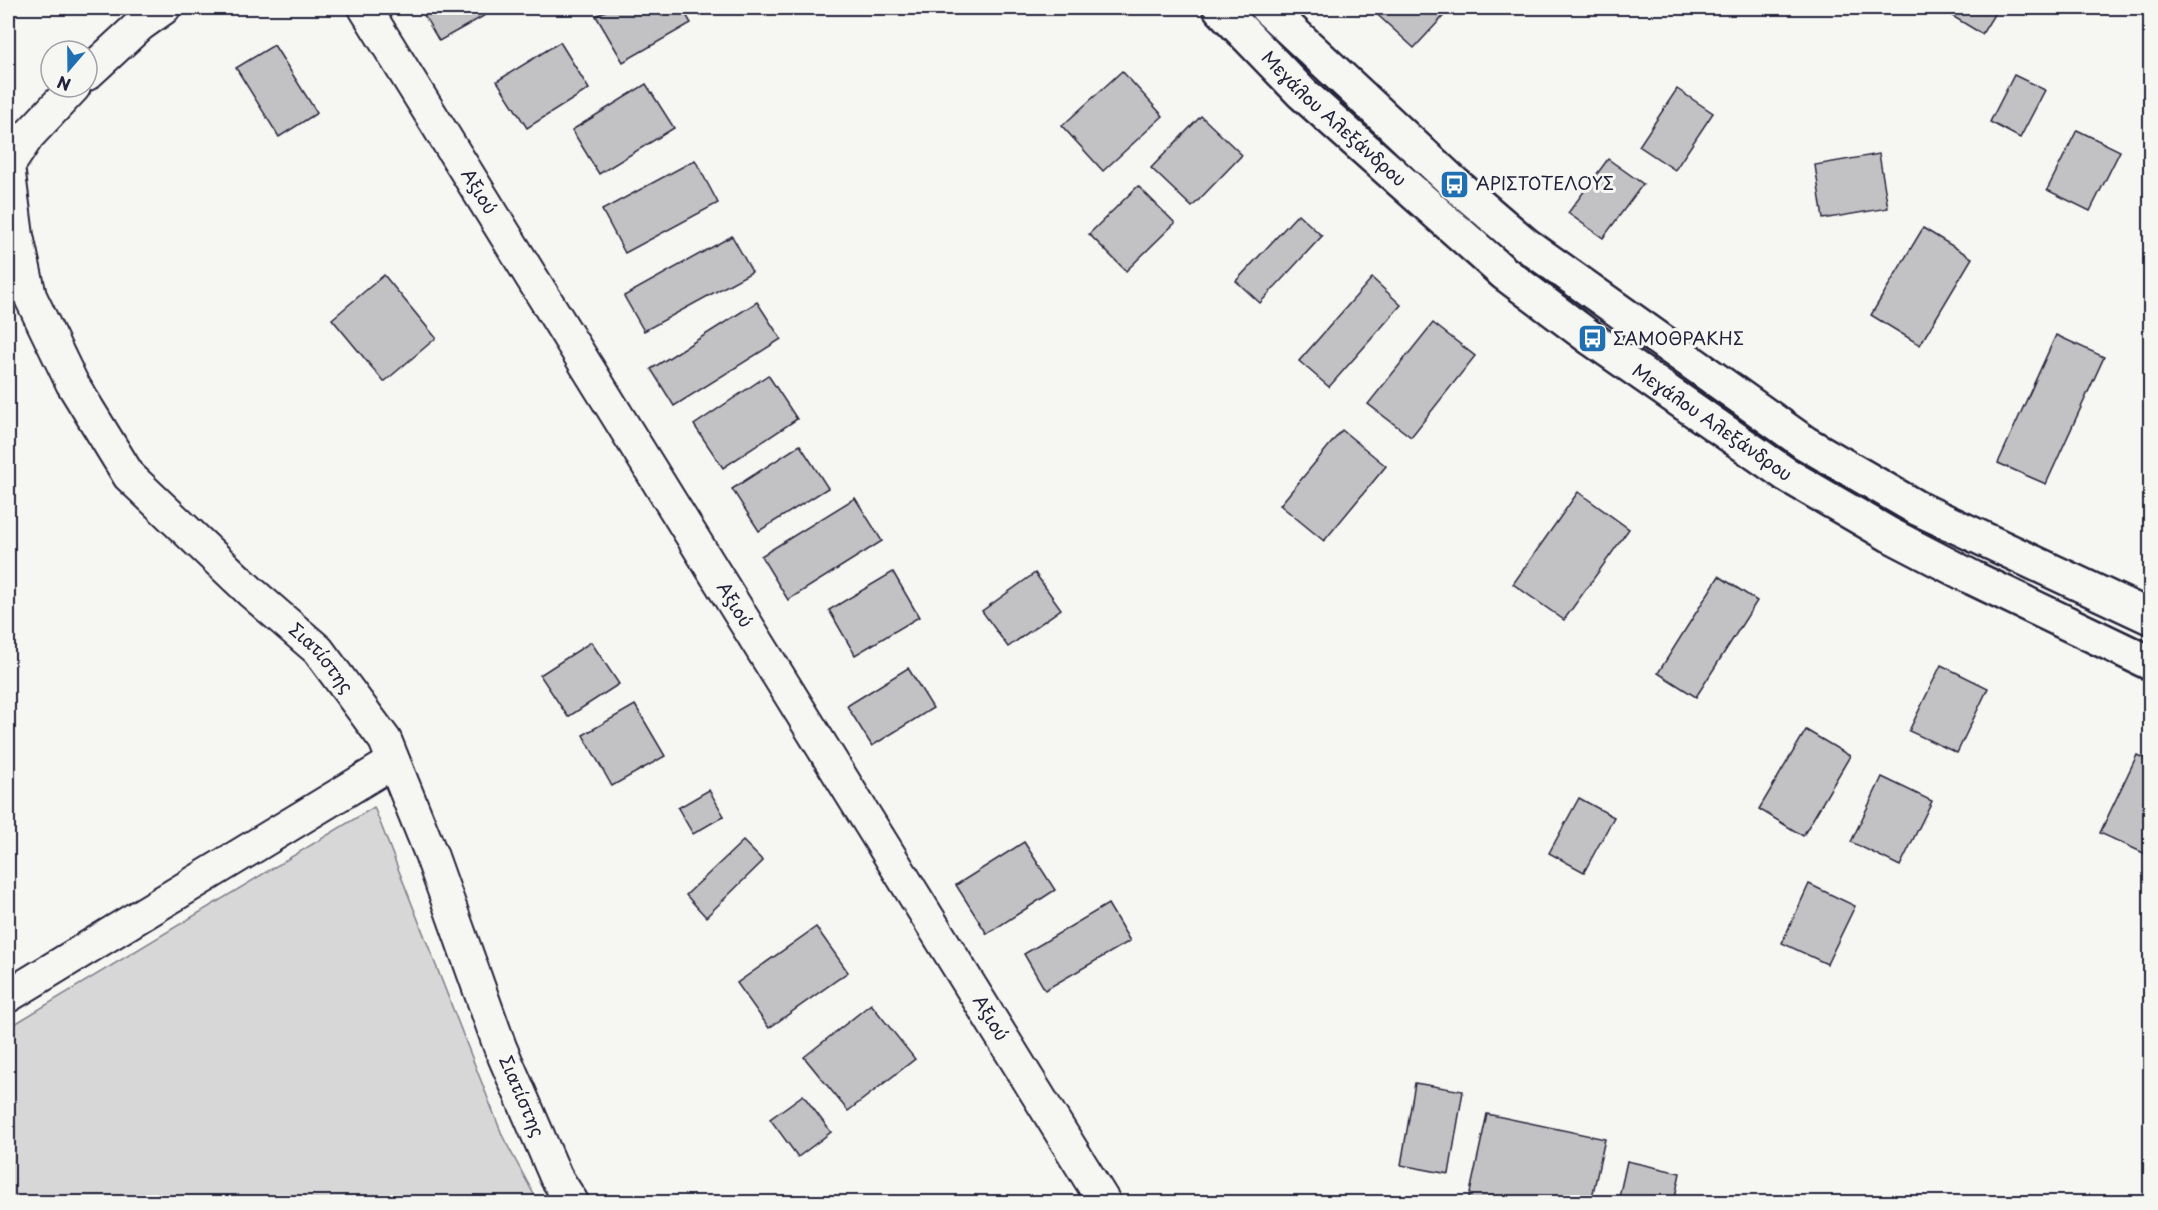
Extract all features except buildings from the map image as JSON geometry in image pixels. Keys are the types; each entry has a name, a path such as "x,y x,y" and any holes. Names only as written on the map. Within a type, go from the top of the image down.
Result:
{"street":[{"path":"99,63 140,25 164,8"},
{"name":"Αξιού","path":"365,8 1104,1203"},
{"name":"Μεγάλου Αλεξάνδρου","path":"1220,8 1302,93 1416,195 1504,273 1592,339 1786,475 1890,535 1973,578 2151,663"},
{"name":"Μεγάλου Αλεξάνδρου","path":"1267,8 1455,184 1525,244 1805,443 1917,508 2151,617"},
{"path":"8,166 28,136 63,99"},
{"name":"Σιατίστης","path":"8,166 17,236 30,296 72,383 129,476 234,576 318,650 385,740 431,854 500,1047 556,1177 572,1203"},
{"path":"8,996 393,762"}],"shaded area":[{"path":"374,807 503,1137 538,1202 8,1202 8,1028"}],"place":[{"name":"ΑΡΙΣΤΟΤΕΛΟΥΣ","path":"1455,184"},
{"name":"ΣΑΜΟΘΡΑΚΗΣ","path":"1592,339"}]}
